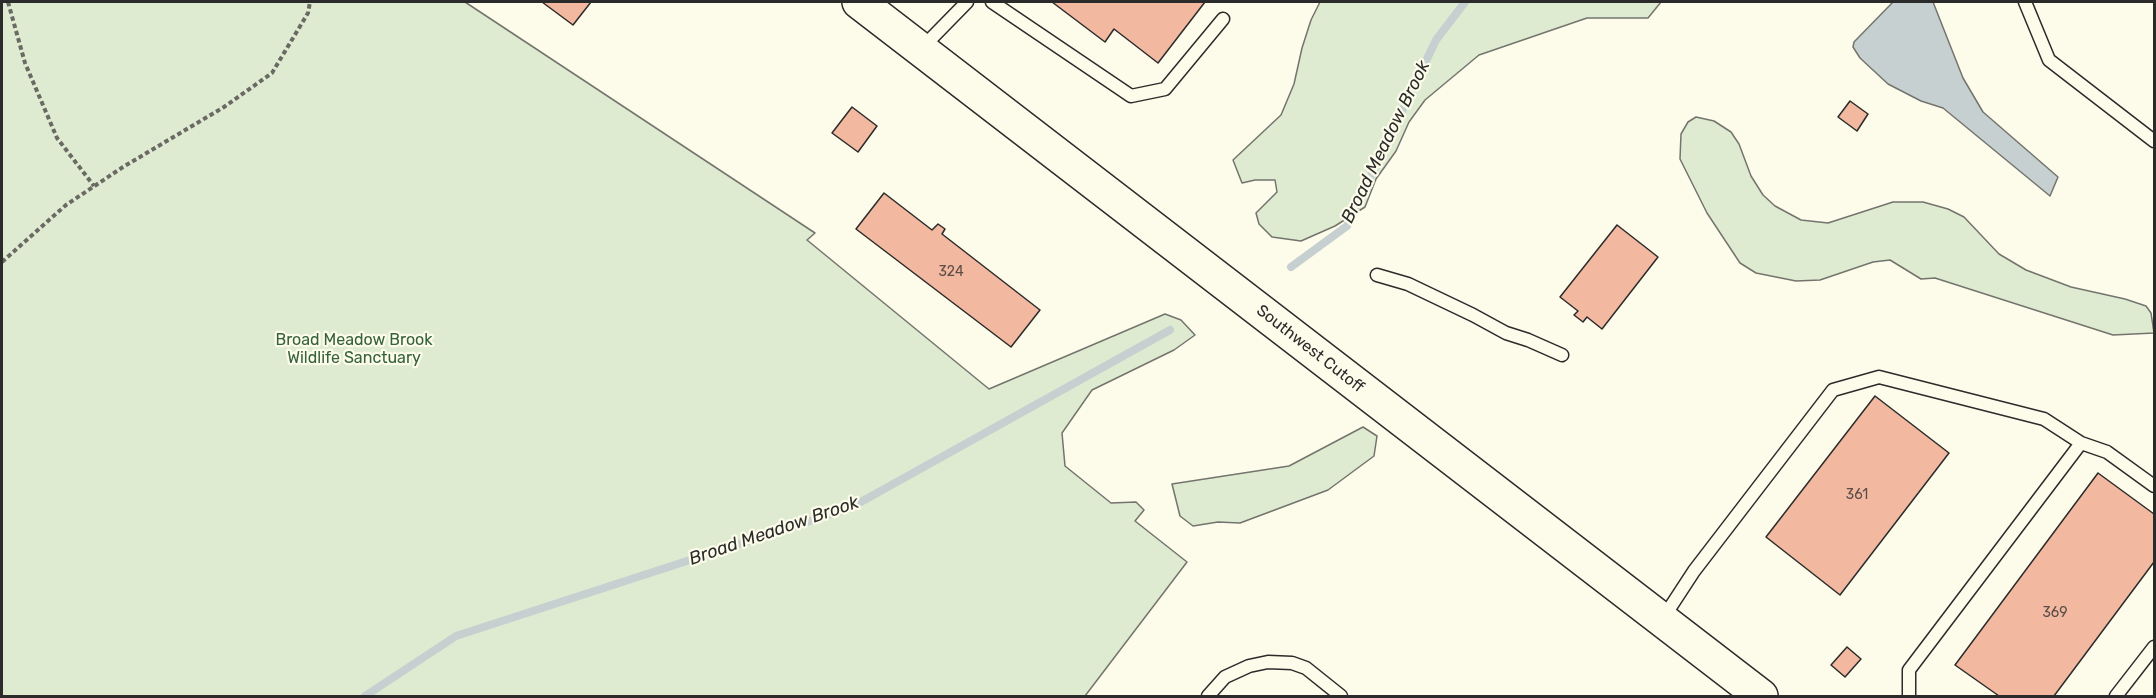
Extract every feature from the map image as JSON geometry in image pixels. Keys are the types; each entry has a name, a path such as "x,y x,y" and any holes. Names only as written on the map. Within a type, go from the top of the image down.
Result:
{"main road":[{"name":"Southwest Cutoff","path":"859,2 1761,696"}],"lane":[{"path":"921,49 967,2"},
{"path":"992,2 1131,96 1165,89 1223,19"},
{"path":"2025,2 2049,60 2154,141"},
{"path":"1377,275 1408,284 1506,333 1528,340 1562,356"},
{"path":"1662,620 1694,571 1833,390 1879,377 2044,419 2080,443 2107,452 2154,486"},
{"path":"1910,696 1909,670 2080,443"},
{"path":"2116,696 2154,647"},
{"path":"1208,696 1225,677 1249,666 1268,662 1292,663 1306,668 1341,696"}],"path":[{"path":"8,2 25,63 57,138 94,186"},
{"path":"2,262 66,205 123,167 224,107 272,73 308,13 310,2"}],"green space":[{"name":"Broad Meadow Brook Wildlife Sanctuary","path":"2,2 465,2 815,233 807,240 989,389 1165,314 1181,320 1195,335 1174,350 1092,390 1062,433 1065,466 1111,503 1136,502 1144,510 1135,521 1187,562 1085,696 2,696"},
{"path":"1320,2 1661,2 1648,18 1587,18 1479,55 1425,100 1409,122 1396,151 1376,179 1365,207 1335,226 1301,241 1272,237 1259,224 1256,213 1277,192 1275,180 1255,180 1242,183 1233,160 1281,115 1294,84 1311,20"},
{"path":"1696,117 1714,121 1731,132 1739,144 1751,176 1763,195 1775,206 1801,220 1828,223 1893,202 1923,202 1948,209 1964,217 1999,254 2026,270 2071,287 2146,306 2151,313 2154,333 2113,335 1935,278 1921,279 1890,260 1873,262 1820,280 1796,281 1756,273 1740,263 1707,213 1680,159 1681,134 1688,122"},
{"path":"1363,427 1377,436 1374,456 1328,490 1240,523 1218,522 1193,526 1180,516 1172,484 1289,466"}],"shaded area":[{"path":"1893,2 1933,2 1963,78 1983,112 2058,177 2050,196 1943,108 1921,101 1888,84 1860,58 1853,47 1854,42"}],"building":[{"path":"542,2 591,2 573,25"},
{"path":"1052,2 1205,2 1158,63 1114,29 1105,42"},
{"path":"1850,101 1868,114 1857,131 1838,117"},
{"path":"852,107 877,126 858,152 832,133"},
{"path":"884,193 932,230 938,224 945,229 942,234 1040,310 1011,347 856,229"},
{"path":"1617,225 1658,257 1602,329 1587,317 1583,322 1574,315 1578,311 1560,297"},
{"path":"1875,396 1949,453 1840,595 1766,537"},
{"path":"2098,473 2154,514 2154,562 2054,696 1999,696 1955,665"},
{"path":"1847,647 1861,659 1845,677 1831,665"}],"waterway":[{"name":"Broad Meadow Brook","path":"1291,267 1347,226 1436,40 1465,2"},
{"name":"Broad Meadow Brook","path":"365,696 456,636 850,508 1170,330"}]}
